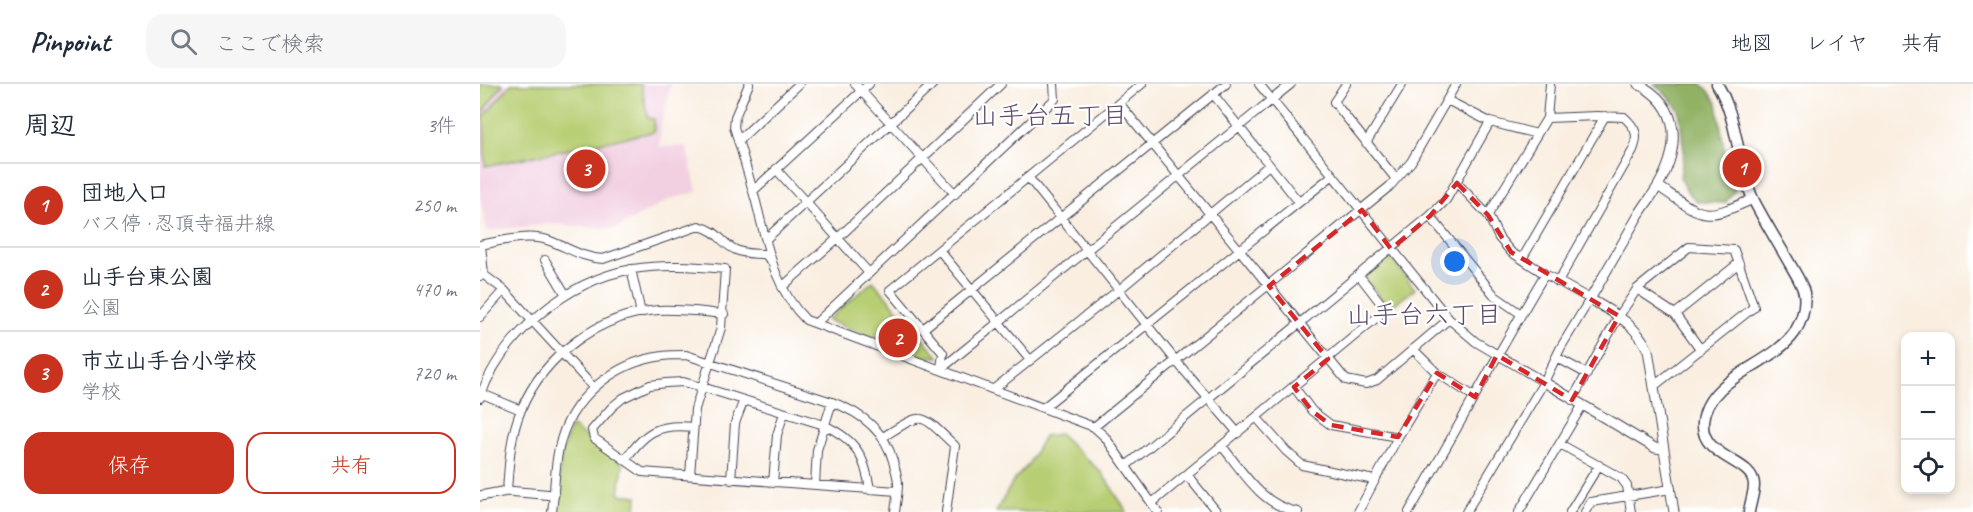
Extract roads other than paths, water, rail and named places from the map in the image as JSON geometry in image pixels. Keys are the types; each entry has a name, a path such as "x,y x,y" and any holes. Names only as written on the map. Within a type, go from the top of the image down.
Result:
{"main road":[{"path":"1717,84 1730,109 1742,168 1753,199 1804,291 1804,310 1796,331 1785,344 1724,386 1712,398 1705,412 1704,435 1712,447 1751,475 1754,486 1749,512"}],"street":[{"path":"749,84 735,117 734,127 774,265 793,307 806,320 1094,427 1105,437 1158,512"},
{"path":"738,141 799,84"},
{"path":"855,84 955,194"},
{"path":"753,191 869,84"},
{"path":"766,239 933,84"},
{"path":"782,287 838,238 1000,84"},
{"path":"816,323 1055,99 1054,84"},
{"path":"941,369 944,353 890,290 1142,84"},
{"path":"923,329 1226,84"},
{"path":"1259,84 1449,319 1476,342 1497,355 1655,448 1663,449"},
{"path":"941,369 1291,84"},
{"path":"1346,84 1334,102 1396,179"},
{"path":"1366,143 1402,84"},
{"path":"1094,427 1362,210 1396,179 1411,162 1456,84"},
{"path":"1488,215 1547,118 1550,84"},
{"path":"1466,512 1544,382 1556,357 1639,214 1658,186 1673,148 1674,131 1668,111 1652,91 1638,84"},
{"path":"1213,94 1298,201"},
{"path":"1447,100 1490,122 1537,134"},
{"path":"1119,103 1346,380 1366,384 1377,380 1449,319"},
{"path":"1522,260 1605,116"},
{"path":"1547,118 1624,117 1634,126 1638,138 1558,282"},
{"path":"1126,466 1430,216 1446,200 1457,183 1490,122"},
{"path":"994,389 1210,216 1269,165"},
{"path":"777,169 869,273"},
{"path":"1043,408 1333,175"},
{"path":"1028,177 1176,361 1238,433"},
{"path":"1457,183 1488,215 1499,237 1511,252 1558,282 1619,316 1642,337 1648,350 1674,512"},
{"path":"1658,186 1702,214 1727,211 1753,199"},
{"path":"1430,216 1495,297 1521,314"},
{"path":"594,388 504,290 482,275 480,245 528,237 548,240 576,254 603,259 699,226 718,234 725,243 737,251 765,254 774,265"},
{"path":"1572,400 1619,316 1637,289 1692,246 1732,249 1754,307 1654,386"},
{"path":"940,250 1030,360"},
{"path":"545,260 566,295"},
{"path":"1675,314 1739,263"},
{"path":"521,410 480,394 494,368 532,320 566,295 610,275 631,269 658,266 725,269 721,328 695,409 690,475"},
{"path":"631,269 641,313"},
{"path":"1409,512 1545,274"},
{"path":"1152,503 1386,310 1359,275"},
{"path":"1637,289 1675,314 1701,350"},
{"path":"480,317 504,290"},
{"path":"507,491 512,439 521,410 532,390 562,352 604,324 641,313 685,310 723,314"},
{"path":"1413,349 1437,373 1475,397"},
{"path":"552,512 559,448 564,431 581,402 610,375 638,362 663,356 686,355 850,408 861,415 883,438 892,456 897,474 895,512"},
{"path":"1556,357 1587,374"},
{"path":"1358,512 1374,480 1437,373"},
{"path":"870,490 868,472 858,451 842,433 824,425 683,382 650,385 623,398 592,430 594,438 642,472 731,480 870,490 897,491"},
{"path":"1294,387 1312,411 1331,425 1398,438"},
{"path":"731,480 735,423 744,400"},
{"path":"815,485 817,450 832,402"},
{"path":"1519,512 1582,406"},
{"path":"773,483 777,435 784,413"},
{"path":"883,438 914,418 927,420 955,446 946,512"},
{"path":"1257,418 1286,452 1302,465 1374,480"},
{"path":"625,460 644,436 653,430 666,426 693,427"},
{"path":"1560,444 1621,478 1627,486 1631,512"},
{"path":"1222,446 1258,491 1270,502 1287,511 1298,512"},
{"path":"1570,512 1599,465"},
{"path":"1187,475 1217,512"},
{"path":"1585,512 1591,502 1671,489"},
{"path":"480,496 507,491 554,495"}],"place":[{"name":"団地入口","path":"1742,168"},
{"name":"市立山手台小学校","path":"586,169"},
{"name":"山手台東公園","path":"898,338"}],"district":[{"name":"山手台五丁目","path":"1050,115"},
{"name":"山手台六丁目","path":"1424,314"}]}
